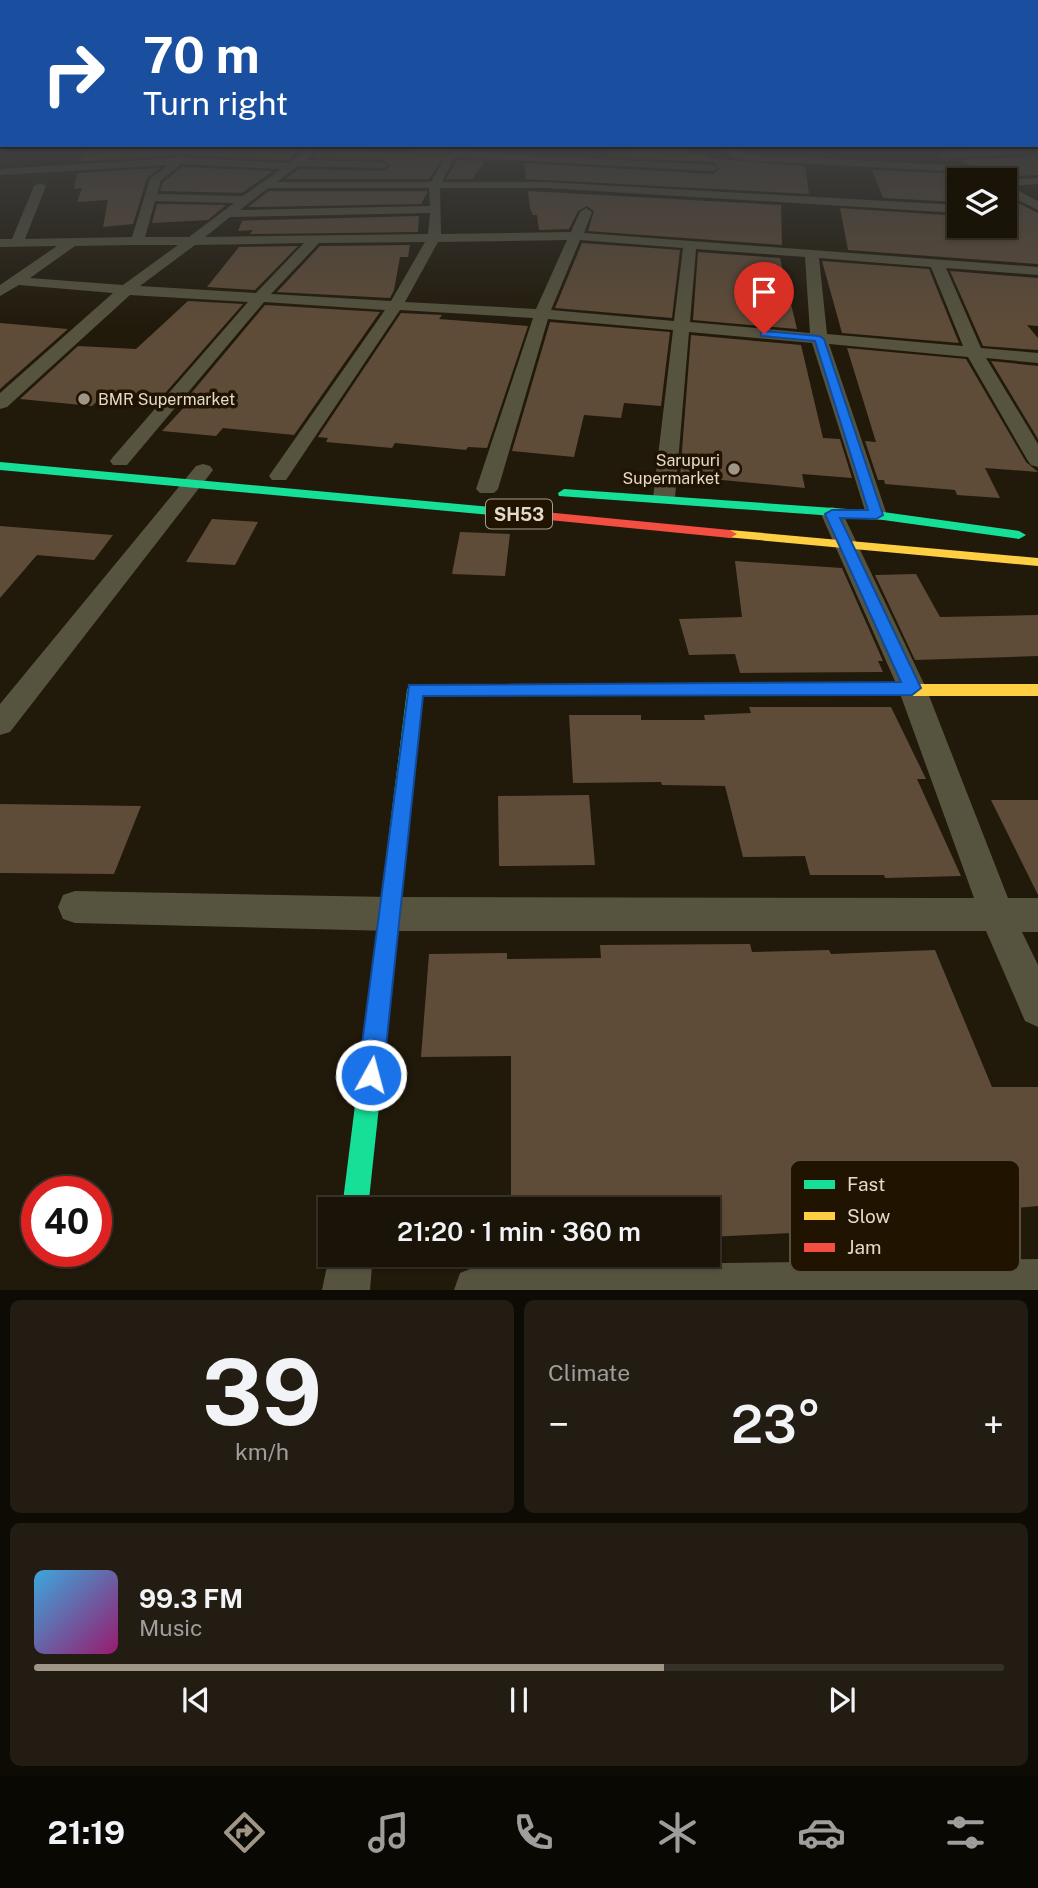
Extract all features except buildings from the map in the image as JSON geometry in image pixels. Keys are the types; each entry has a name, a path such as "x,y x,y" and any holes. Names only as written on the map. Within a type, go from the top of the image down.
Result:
{"main road":[{"name":"SH53","path":"93,458 198,477 307,478"},
{"name":"SH53","path":"0,466 198,477 1038,562"},
{"name":"SH53","path":"541,492 664,498 832,514 876,515 1038,538"},
{"path":"356,1197 415,690 1038,690"}],"street":[{"path":"17,243 31,208"},
{"path":"137,242 149,208"},
{"path":"0,402 126,290 238,208"},
{"path":"231,214 436,209 434,237 396,305 279,476"},
{"path":"487,489 542,314 586,212"},
{"path":"1017,212 1038,213"},
{"path":"0,243 576,236 812,256 1038,271"},
{"path":"120,461 261,296 315,240"},
{"path":"0,292 72,242"},
{"path":"664,498 690,246"},
{"path":"812,256 819,339 876,515"},
{"path":"938,265 974,352 1038,461"},
{"path":"17,281 126,290 542,314 1038,358"},
{"path":"0,724 198,477"},
{"path":"832,514 912,688 997,915 1038,1008"},
{"path":"75,907 389,914 1038,915"},
{"path":"346,1290 349,1267"},
{"path":"477,1290 1038,1282"}],"traffic: fast":[{"path":"0,466 524,514"},
{"path":"564,493 876,515 1019,535"},
{"path":"356,1197 415,690 496,690"}],"traffic: slow":[{"path":"730,534 1038,562"},
{"path":"496,690 1038,690"}],"traffic: jam":[{"path":"524,514 730,534"}],"place":[{"name":"BMR Supermarket","path":"84,399"},
{"name":"Sarupuri Supermarket","path":"734,469"}],"route":[{"path":"371,1075 415,690 912,688 832,514 876,515 819,339 764,334"}]}
